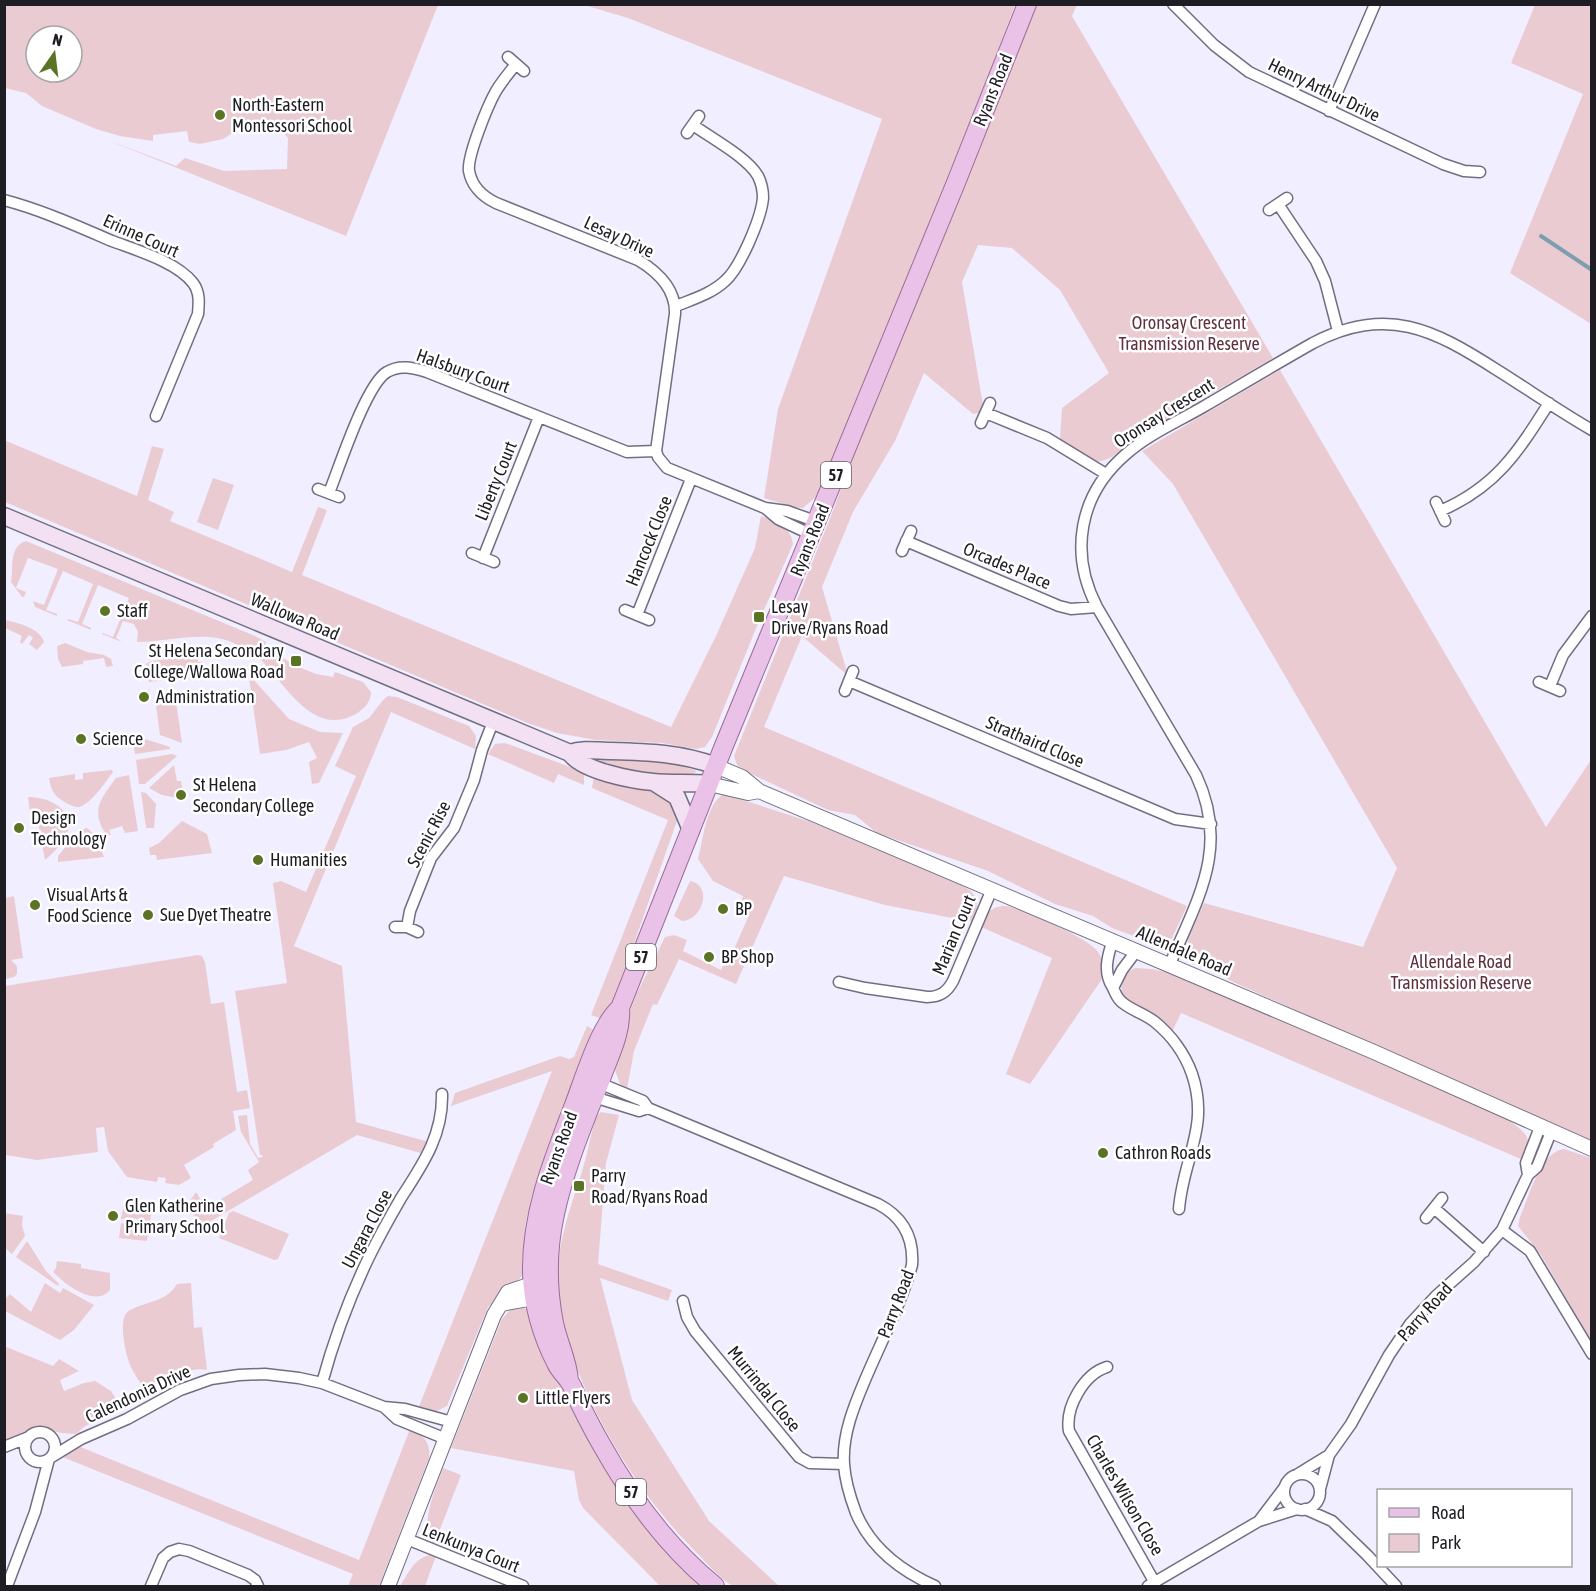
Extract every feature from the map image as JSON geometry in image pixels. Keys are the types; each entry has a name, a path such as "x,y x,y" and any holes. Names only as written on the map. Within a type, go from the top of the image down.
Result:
{"main road":[{"name":"Ryans Road","path":"541,1289 533,1241 539,1206 559,1143 589,1087 605,1027 620,1008 716,766 1027,4"},
{"name":"Wallowa Road","path":"4,516 570,753 577,761 589,767 652,782 709,784"},
{"name":"Wallowa Road","path":"570,753 582,750 652,751 686,756 716,766"},
{"path":"652,782 677,797 691,830"},
{"name":"57","path":"541,1289 538,1317 556,1363 569,1381 604,1450 648,1516 682,1556 715,1587"}],"street":[{"name":"Henry Arthur Drive","path":"1173,4 1214,45 1249,72 1443,164 1464,171 1480,172"},
{"path":"1329,111 1374,4"},
{"name":"Lesay Drive","path":"516,64 494,94 472,151 469,172 476,188 496,203 638,260 649,267 665,283 675,306"},
{"path":"693,125 752,168 760,182 762,198 744,252 734,271 711,291 675,306 675,323 656,451 658,458 667,468 691,479 765,508 787,511 815,528"},
{"name":"Erinne Court","path":"4,200 43,212 144,254 175,268 193,282 199,296 198,314 156,416"},
{"path":"1278,204 1316,261 1325,281 1338,331"},
{"name":"Oronsay Crescent","path":"1170,964 1207,872 1211,852 1211,824 1207,803 1196,775 1097,607 1083,569 1081,544 1085,516 1096,488 1106,474 1135,447 1313,343 1338,331 1358,326 1393,325 1432,334 1469,352 1592,430"},
{"name":"Halsbury Court","path":"329,493 369,392 381,376 397,368 406,367 427,372 627,452 656,451"},
{"path":"1440,511 1471,495 1506,465 1522,446 1549,403"},
{"path":"986,413 1047,438 1106,474"},
{"name":"Liberty Court","path":"483,558 539,417"},
{"name":"Hancock Close","path":"637,615 691,479"},
{"name":"Orcades Place","path":"906,541 1059,606 1078,609 1097,607"},
{"path":"472,553 494,562"},
{"name":"Hancock Close","path":"625,610 649,620"},
{"path":"1550,686 1563,655 1592,616"},
{"name":"Strathaird Close","path":"849,681 1175,819 1211,824"},
{"name":"Scenic Rise","path":"407,927 410,911 431,858 452,833 458,819 474,780 493,722"},
{"name":"Allendale Road","path":"716,766 749,780 759,791 1170,964 1592,1149"},
{"name":"Allendale Road","path":"709,784 740,792 759,791"},
{"name":"Marian Court","path":"839,982 927,997 934,997 945,992 953,981 992,889"},
{"path":"395,927 407,927 418,932"},
{"path":"1113,940 1107,972 1108,983 1122,1003 1148,1017 1167,1034 1178,1046 1192,1073 1198,1104 1197,1134 1182,1183 1179,1209"},
{"path":"1113,988 1122,970 1137,950"},
{"name":"Parry Road","path":"589,1087 639,1111 648,1108 878,1204 896,1215 911,1243 912,1265 856,1402 846,1433 844,1464 852,1502 875,1544 897,1565 935,1587"},
{"name":"Ungara Close","path":"322,1383 336,1336 360,1277 382,1231 436,1139 441,1120 442,1094"},
{"name":"Parry Road","path":"1298,1474 1329,1455 1352,1424 1389,1355 1410,1324 1437,1295 1484,1252 1502,1230 1528,1175 1537,1167 1546,1130"},
{"path":"1426,1218 1443,1198"},
{"path":"1434,1208 1484,1252"},
{"path":"1502,1230 1530,1251 1592,1354"},
{"path":"388,1587 488,1329 501,1304 541,1289"},
{"name":"Murrindal Close","path":"683,1301 687,1317 695,1330 799,1457 810,1462 844,1464"},
{"name":"Charles Wilson Close","path":"1107,1367 1095,1372 1085,1383 1071,1407 1068,1423 1073,1437 1152,1585"},
{"name":"Calendonia Drive","path":"50,1458 81,1439 127,1419 174,1393 211,1379 238,1375 264,1374 322,1383 384,1407 405,1409 452,1422"},
{"name":"Calendonia Drive","path":"384,1407 402,1421 446,1439"},
{"path":"1055,1424 1068,1423"},
{"path":"4,1449 38,1433 51,1438 55,1446 7,1587"},
{"name":"Calendonia Drive","path":"47,1435 81,1439"},
{"path":"29,1437 25,1446 36,1469 40,1489"},
{"path":"4,1449 40,1462 50,1458"},
{"name":"Parry Road","path":"1320,1492 1329,1455"},
{"path":"1259,1521 1289,1479 1298,1474 1310,1475 1315,1479 1332,1521"},
{"path":"1284,1488 1288,1503 1332,1521 1377,1566"},
{"path":"1152,1585 1259,1521 1315,1504 1320,1492"},
{"name":"Lenkunya Court","path":"407,1539 523,1587"},
{"path":"151,1587 163,1558 179,1549 248,1575 255,1580 258,1587"},
{"path":"1378,1567 1396,1587"}],"green space":[{"name":"North-Eastern Montessori School","path":"5,4 438,4 346,236 105,139 176,166 185,158 224,171 287,169 288,138 278,127 243,126 223,139 200,144 189,142 187,131 153,135 153,141 120,136 96,129 42,106 26,93 5,88"},
{"path":"584,5 1015,5 971,123 818,495 803,508 764,498 778,409 882,119 628,18"},
{"name":"Oronsay Crescent Transmission Reserve","path":"1037,5 1077,5 1072,16 1273,358 1134,439 1107,460 1096,461 1060,440 1062,408 1109,373 1060,290 1012,248 978,245 962,282 983,405 979,413 973,414 924,373 895,441 853,512 822,587 847,672 846,674 802,636 764,727 1187,906 1172,938 1167,942 1153,943 1112,928 1093,916 1055,904 988,871 877,833 855,815 828,810 745,771 737,765 734,756 829,521 867,420"},
{"path":"1535,5 1591,5 1591,324 1510,273 1583,94 1511,63"},
{"name":"Allendale Road Transmission Reserve","path":"1280,370 1546,827 1591,760 1591,1143 1231,981 1194,960 1188,953 1188,939 1204,903 1363,947 1397,868 1173,484 1142,451"},
{"path":"4,440 137,496 152,446 164,449 148,500 174,512 170,521 292,572 318,507 327,510 302,575 671,727 716,636 755,548 761,516 786,529 793,544 712,737 705,747 696,749 662,743 596,740 557,733 530,724 5,502"},
{"path":"213,478 234,485 218,530 197,522"},
{"path":"26,541 255,636 266,642 265,646 294,665 316,674 333,677 335,672 363,682 371,692 371,696 356,714 341,720 327,719 314,714 302,705 258,657 229,641 195,637 137,642 138,632 134,624 123,621 116,638 122,642 102,634 113,637 129,598 98,585 82,624 91,630 67,620 78,622 93,584 63,571 46,610 57,616 35,607 33,601 44,605 58,569 28,558 16,588 26,592 22,597 11,582 14,553 20,544"},
{"path":"5,620 33,630 42,637 44,642 37,650 29,644 33,638 29,635 22,644 20,642 22,636 5,628"},
{"path":"65,643 87,652 104,655 111,659 113,666 106,667 104,658 62,667 58,659 57,646"},
{"path":"198,656 198,662 203,662 204,674 149,682 146,664 151,661"},
{"path":"249,677 289,719 320,732 343,733 319,783 312,784 309,762 317,758 309,742 286,750 260,754"},
{"path":"388,696 397,697 469,726 476,736 475,749 391,712 294,946 342,966 356,1122 429,1142 424,1154 357,1135 206,1224 189,1212 191,1199 196,1192 206,1208 253,1180 248,1170 259,1162 241,1132 238,1116 247,1115 250,1144 258,1158 263,1157 260,1155 235,991 287,983 273,883 281,881 306,892 356,776 335,766 353,727 369,718"},
{"path":"176,702 182,743 160,735 156,705"},
{"path":"132,735 170,747 170,749 135,754"},
{"path":"505,743 584,772 584,785 558,774 554,783 488,754 495,744"},
{"path":"172,754 177,756 145,784 139,784 136,760"},
{"path":"597,757 673,763 697,771 692,775 631,771 596,761"},
{"path":"174,765 177,781 181,781 184,799 162,795 149,788"},
{"path":"112,770 113,772 96,794 86,804 76,807 64,802 55,794 49,778 75,774 75,780 83,779 83,773"},
{"path":"129,775 138,831 125,833 122,826 109,830 111,835 107,836 99,819 99,806 116,778"},
{"path":"594,776 656,791 670,797 678,818 606,1016 599,1018 591,1015 668,820 592,788"},
{"path":"141,792 146,793 156,804 154,828 146,828"},
{"path":"724,794 811,822 957,883 969,890 976,898 977,908 973,922 885,905 784,876 736,984 679,959 657,1005 653,1004 634,1051 627,1089 620,1084 615,1070 624,1028 636,995 665,937 674,935 687,940 683,951 721,970 727,957 730,958 750,913 739,907 743,896 713,881 698,859 709,814 713,805"},
{"path":"28,797 52,802 68,818 67,833 58,847 45,860 36,812 30,812"},
{"path":"182,821 207,834 212,853 157,860 156,855 150,855 149,848 159,843"},
{"path":"87,828 96,836 104,857 58,862 58,856 79,831"},
{"path":"690,881 701,889 702,902 695,915 682,921 674,916"},
{"path":"14,896 23,958 11,960 17,966 17,974 5,979 5,898"},
{"path":"1007,906 1082,939 1098,952 1102,962 1102,979 1030,1084 1006,1074 1052,958 981,927 990,911 997,907"},
{"path":"202,956 205,962 211,1004 224,1002 237,1092 247,1090 250,1108 233,1111 236,1130 213,1144 214,1147 184,1165 191,1178 179,1185 165,1183 166,1178 158,1177 157,1182 127,1177 108,1151 104,1127 96,1128 98,1152 37,1160 6,1155 5,1159 5,986"},
{"path":"1135,968 1170,973 1496,1113 1518,1127 1527,1137 1523,1160 1181,1013 1172,1032 1150,1013 1128,1001 1123,995 1123,981"},
{"path":"587,1026 594,1030 542,1174 532,1195 525,1227 523,1274 488,1307 447,1406 435,1412 418,1409 552,1071 451,1106 455,1093 560,1056 569,1059 574,1057"},
{"path":"601,1112 619,1115 606,1163 598,1264 672,1290 668,1301 600,1278 632,1400 709,1521 779,1586 738,1587 730,1584 711,1568 675,1530 627,1465 605,1429 586,1391 571,1353 562,1315 558,1265 566,1223 594,1124 590,1121"},
{"path":"1564,1149 1591,1158 1591,1341 1541,1255 1518,1226 1536,1177 1548,1158"},
{"path":"124,1203 152,1207 150,1222 132,1218 131,1220 121,1219"},
{"path":"233,1211 289,1234 278,1259 274,1260 219,1238 229,1213"},
{"path":"4,1213 23,1216 22,1225 25,1236 12,1254 5,1248"},
{"path":"121,1223 139,1228 140,1226 149,1227 147,1241 119,1238"},
{"path":"27,1241 46,1271 59,1284 58,1286 16,1257"},
{"path":"57,1261 81,1264 81,1268 110,1273 110,1290 104,1295 96,1296 72,1288 53,1272"},
{"path":"45,1283 60,1293 63,1288 94,1305 74,1330 60,1340 5,1311 5,1299 10,1294 31,1312"},
{"path":"191,1283 194,1328 202,1327 207,1370 190,1370 180,1373 135,1397 130,1395 143,1387 132,1369 126,1350 123,1326 126,1314 130,1310 162,1298 177,1284"},
{"path":"515,1307 529,1310 544,1345 703,1586 660,1586 583,1508 579,1500 574,1471 451,1448 502,1319"},
{"path":"4,1346 53,1366 59,1359 79,1371 60,1380 64,1391 95,1381 111,1391 122,1408 112,1415 85,1426 76,1434 36,1427 21,1437 5,1442"},
{"path":"410,1429 425,1440 429,1448 429,1458 379,1586 348,1586 353,1574 60,1456 78,1446 359,1560"},
{"path":"443,1468 461,1475 434,1545 428,1528 428,1518"},
{"path":"430,1555 436,1556 425,1586 400,1586 416,1563"}],"waterway":[{"path":"1541,236 1592,270"}],"place":[{"name":"North-Eastern Montessori School","path":"220,115"},
{"name":"Staff","path":"105,611"},
{"name":"Lesay Drive/Ryans Road","path":"759,617"},
{"name":"St Helena Secondary College/Wallowa Road","path":"296,661"},
{"name":"Administration","path":"144,697"},
{"name":"Science","path":"81,739"},
{"name":"St Helena Secondary College","path":"181,795"},
{"name":"Design Technology","path":"19,828"},
{"name":"Humanities","path":"258,860"},
{"name":"Visual Arts & Food Science","path":"35,905"},
{"name":"BP","path":"723,909"},
{"name":"Sue Dyet Theatre","path":"148,915"},
{"name":"BP Shop","path":"709,957"},
{"name":"Cathron Roads","path":"1103,1153"},
{"name":"Parry Road/Ryans Road","path":"579,1186"},
{"name":"Glen Katherine Primary School","path":"113,1216"},
{"name":"Little Flyers","path":"523,1398"}]}
